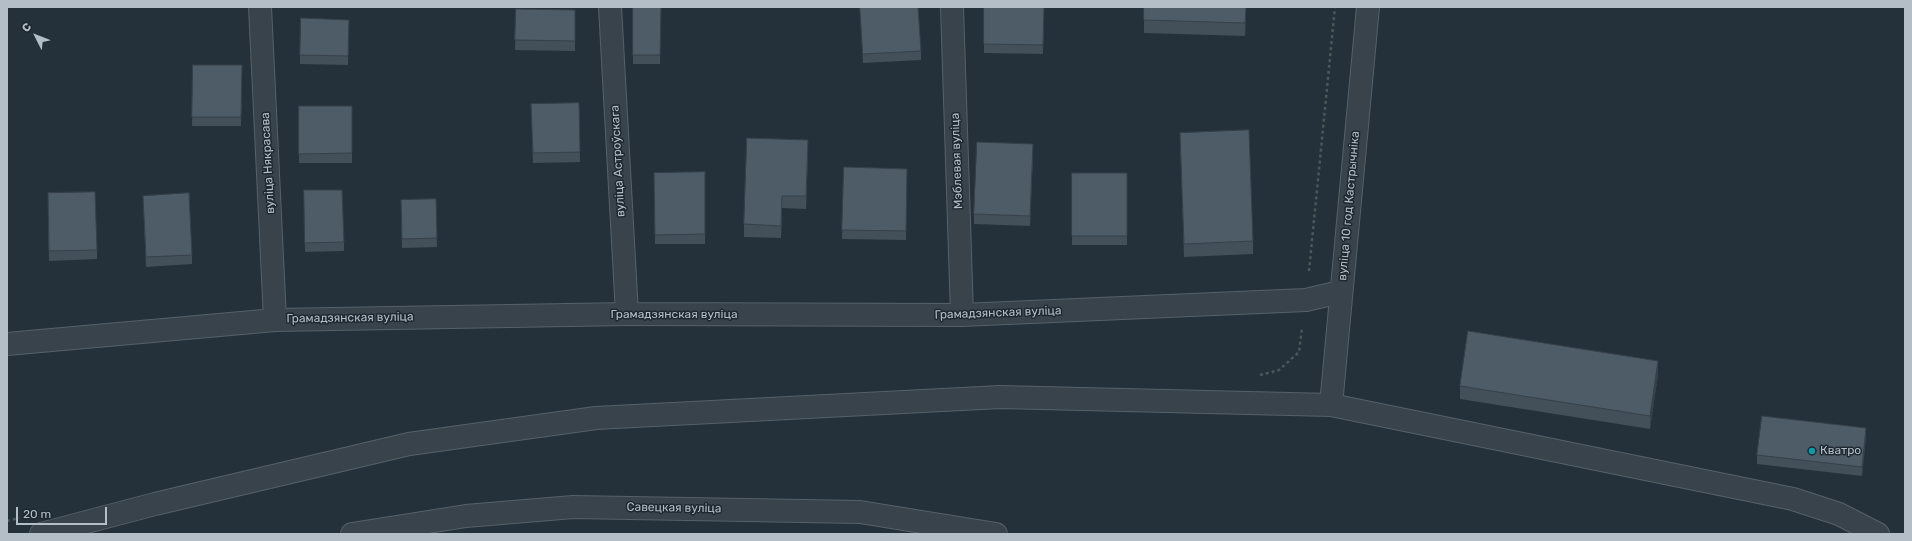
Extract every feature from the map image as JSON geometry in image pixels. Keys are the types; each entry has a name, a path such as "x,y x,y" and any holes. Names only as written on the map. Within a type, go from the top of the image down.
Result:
{"street":[{"name":"вуліца Някрасава","path":"260,7 275,320"},
{"name":"вуліца Астроўскага","path":"610,7 627,314"},
{"name":"Мэблевая вуліца","path":"952,7 962,316"},
{"name":"вуліца 10 год Кастрычніка","path":"1331,405 1340,292 1368,7"},
{"name":"Грамадзянская вуліца","path":"7,344 275,320 627,314 962,316 1306,300 1340,292"},
{"path":"41,534 155,504 409,444 596,418 1000,397 1331,405 1793,499 1839,514 1878,534"},
{"name":"Савецкая вуліца","path":"352,534 466,516 572,507 860,512 996,534"}],"path":[{"path":"1257,376 1279,370 1299,352 1306,300 1335,7"},
{"path":"7,521 23,517"}],"building":[{"path":"633,7 661,7 660,55 633,55"},
{"path":"860,7 918,7 921,51 863,54"},
{"path":"984,7 1044,7 1043,45 984,44"},
{"path":"1144,7 1246,7 1245,23 1144,20"},
{"path":"516,9 575,10 575,41 515,40"},
{"path":"301,18 349,20 348,56 300,55"},
{"path":"193,65 242,65 241,117 192,117"},
{"path":"579,103 580,152 533,153 531,104"},
{"path":"299,106 352,106 352,153 299,154"},
{"path":"1249,130 1253,241 1184,244 1180,133"},
{"path":"747,138 808,140 806,196 782,196 781,226 744,224"},
{"path":"977,142 1033,144 1030,216 974,214"},
{"path":"844,167 907,169 906,231 842,230"},
{"path":"705,172 705,234 655,235 654,173"},
{"path":"1072,173 1127,173 1127,236 1072,236"},
{"path":"304,190 342,190 344,242 305,243"},
{"path":"95,192 97,250 49,251 48,193"},
{"path":"189,193 192,255 146,257 143,196"},
{"path":"436,199 437,238 402,239 401,200"},
{"path":"1468,331 1658,361 1650,416 1460,386"},
{"name":"Кватро","path":"1762,416 1866,428 1862,467 1757,455"}],"place":[{"name":"Кватро","path":"1812,451"}]}
